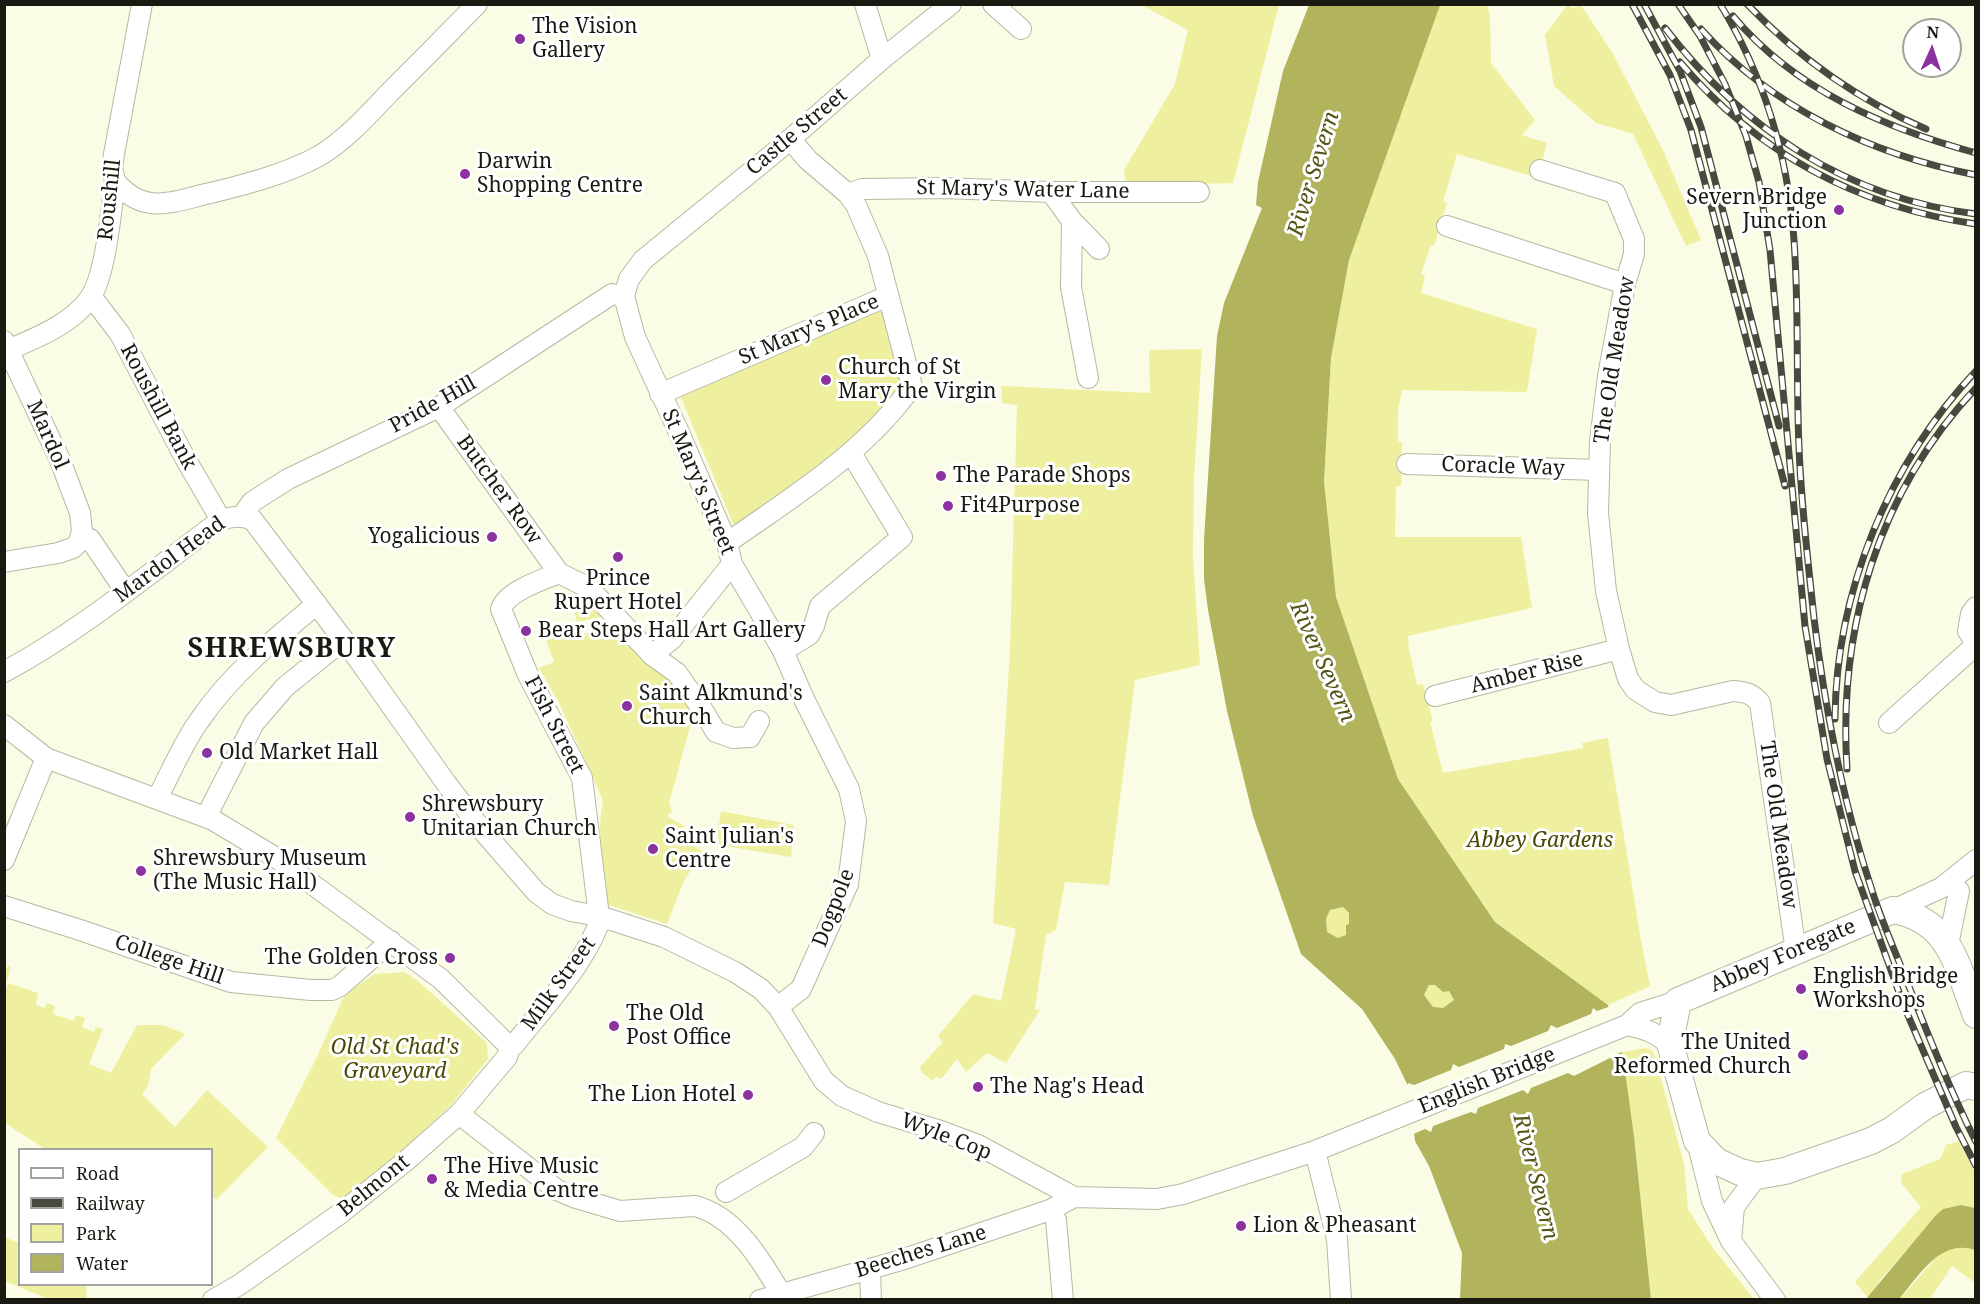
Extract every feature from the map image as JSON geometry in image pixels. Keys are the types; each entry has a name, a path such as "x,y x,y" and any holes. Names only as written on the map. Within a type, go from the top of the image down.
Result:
{"main road":[{"name":"Abbey Foregate","path":"1678,1001 1893,910"},
{"path":"1893,910 1907,912 1932,925 1948,945 1976,1015"},
{"path":"1678,1001 1672,1027 1671,1047 1697,1140 1716,1161 1734,1170 1757,1176 1785,1171 1871,1141 1892,1130 1925,1106 1966,1085 1976,1087"},
{"path":"1912,1116 1935,1117 1976,1101"}],"street":[{"name":"Roushill","path":"6,345 45,333 72,316 91,296 102,263 115,181 112,168 114,154 142,4"},
{"path":"115,181 124,192 136,200 165,204 233,188 285,171 318,157 349,133 477,4"},
{"path":"865,4 882,59"},
{"name":"Castle Street","path":"624,296 629,279 643,260 790,139 882,59 951,4"},
{"path":"993,4 1021,29"},
{"path":"790,139 808,160 848,194 856,205 878,256 888,296"},
{"name":"The Old Meadow","path":"1540,170 1615,193 1634,239 1634,254 1608,376 1599,470 1600,550 1606,591 1628,679 1636,690 1664,705 1733,691 1754,696 1760,703 1794,938 1798,949"},
{"name":"St Mary's Water Lane","path":"848,194 862,189 942,188 1051,192 1199,192"},
{"path":"1051,192 1071,221 1099,249"},
{"path":"1071,221 1071,287 1088,378"},
{"path":"1447,226 1626,284"},
{"name":"Pride Hill","path":"242,516 252,502 288,479 439,407 612,294 624,296"},
{"name":"Roushill Bank","path":"91,296 120,334 185,458 221,520"},
{"name":"St Mary's Street","path":"624,296 635,337 727,543 732,564 783,651 804,699"},
{"name":"St Mary's Place","path":"660,394 888,296 912,386 900,402 851,453 727,543"},
{"name":"Mardol","path":"6,345 60,460 86,535 126,591"},
{"name":"Butcher Row","path":"439,407 554,566"},
{"path":"783,651 809,635 820,606 902,537 851,453"},
{"name":"Coracle Way","path":"1407,464 1599,470"},
{"name":"Mardol Head","path":"4,672 55,642 101,610 221,520 232,516 242,516"},
{"name":"Wyle Cop","path":"242,516 252,519 385,695 446,783 482,830 536,892 552,903 572,911 600,917 664,937 735,972 761,988 778,1006 824,1081 842,1096 878,1112 978,1145 1074,1197 1157,1199 1183,1194 1315,1151 1346,1137"},
{"path":"4,562 58,554 73,548 86,535"},
{"path":"652,655 672,639 732,564"},
{"path":"554,566 589,588 652,655 678,673 716,732 733,738 750,738 759,722"},
{"name":"Fish Street","path":"554,566 503,601 501,609 528,675 582,778 600,917"},
{"path":"152,797 198,722 222,690 264,648 317,604"},
{"path":"1889,723 1976,645 1968,631 1971,615 1976,608"},
{"path":"210,818 254,723 285,687 343,640"},
{"name":"Amber Rise","path":"1435,696 1619,649"},
{"name":"Dogpole","path":"778,1006 801,989 848,884 855,839 856,821 849,789 804,699"},
{"path":"4,725 46,758 210,818 278,859 441,979 510,1047"},
{"path":"4,860 46,758"},
{"name":"Abbey Foregate","path":"1893,910 1959,889 1976,860"},
{"path":"1948,945 1959,889"},
{"name":"College Hill","path":"4,906 231,982 311,990 332,990 340,986 391,941"},
{"name":"Milk Street","path":"510,1047 514,1045 576,965 596,934 600,917"},
{"name":"Abbey Foregate","path":"1625,1025 1640,1013 1678,1001"},
{"path":"1625,1025 1652,1032 1671,1047"},
{"name":"English Bridge","path":"1346,1137 1625,1025"},
{"name":"Belmont","path":"213,1299 239,1285 341,1213 407,1160 459,1114 507,1057 510,1047"},
{"path":"459,1114 557,1190 620,1211 695,1206 714,1200 803,1147 814,1133"},
{"path":"1697,1140 1712,1201 1731,1241 1775,1299"},
{"path":"1315,1151 1336,1239 1341,1299"},
{"path":"1731,1241 1734,1207 1757,1176"},
{"name":"Beeches Lane","path":"768,1297 898,1261 1050,1210 1074,1197"},
{"path":"714,1200 730,1226 766,1269 768,1297"},
{"path":"1056,1221 1063,1299"},
{"path":"870,1269 871,1299"}],"green space":[{"name":"Abbey Gardens","path":"1440,4 1487,5 1490,15 1491,63 1535,120 1522,135 1547,143 1538,178 1457,154 1443,202 1447,203 1434,246 1431,245 1421,274 1425,276 1421,293 1537,329 1527,392 1402,390 1398,410 1398,441 1402,442 1401,486 1396,486 1395,537 1521,537 1532,608 1408,636 1409,650 1417,685 1423,684 1443,773 1583,748 1582,743 1608,738 1650,986 1608,1005 1495,922 1398,779 1336,597 1324,481 1331,358 1349,260"},
{"path":"1142,5 1279,5 1233,183 1126,186 1124,170 1175,84 1188,30"},
{"path":"1567,5 1573,8 1581,5 1613,54 1663,150 1701,240 1686,246 1633,134 1596,123 1554,86 1545,35"},
{"path":"892,311 908,385 849,450 734,526 680,395 865,313"},
{"path":"1202,349 1194,480 1193,554 1200,665 1135,680 1109,885 1065,882 1056,930 1046,935 1035,1009 1040,1010 1006,1063 987,1053 966,1072 957,1059 941,1079 936,1077 933,1081 921,1072 920,1067 943,1042 938,1036 973,994 1001,1001 1016,929 993,923 1010,649 1017,405 1002,403 1001,386 1150,393 1149,350"},
{"path":"577,590 600,607 601,617 577,622 573,608"},
{"path":"612,629 647,664 672,678 695,709 669,803 672,811 667,816 684,826 678,837 702,851 683,883 667,924 606,904 600,839 603,800 560,705 539,668 554,662 546,640"},
{"path":"721,811 794,825 791,857 719,845 718,831"},
{"path":"1343,907 1349,913 1349,925 1346,935 1338,938 1327,932 1326,919 1330,910"},
{"path":"8,966 11,967 5,986 7,987 8,983 38,993 36,1005 45,1008 47,1003 55,1006 53,1014 74,1021 76,1015 85,1018 82,1027 94,1032 96,1027 103,1029 89,1064 111,1073 137,1025 163,1025 185,1034 151,1069 148,1086 142,1094 175,1127 207,1090 268,1147 217,1199 213,1197 213,1148 43,1148 5,1123 4,1061 7,1055 4,1053 4,972"},
{"name":"Old St Chad's Graveyard","path":"404,972 417,980 487,1043 488,1059 451,1105 390,1163 344,1200 333,1195 276,1138 316,1059 345,994 375,974"},
{"path":"1429,985 1435,985 1443,992 1449,991 1454,1000 1443,1008 1433,1008 1424,995"},
{"path":"1646,1048 1652,1050 1655,1056 1684,1164 1688,1209 1712,1247 1754,1299 1651,1299 1634,1136 1621,1052"},
{"path":"1959,1141 1975,1172 1975,1208 1961,1205 1943,1209 1881,1279 1868,1298 1855,1282 1921,1207 1901,1183 1902,1174 1940,1159 1946,1145"},
{"path":"4,1237 18,1243 18,1286 86,1286 87,1299 48,1299 5,1281"},
{"path":"1963,1246 1975,1250 1975,1283 1952,1266 1930,1299 1899,1300 1941,1252"}],"water":[{"name":"River Severn","path":"1309,5 1440,5 1349,260 1331,358 1324,481 1336,597 1398,779 1495,922 1608,1005 1623,1057 1634,1136 1651,1299 1460,1299 1462,1253 1429,1166 1415,1141 1408,1086 1395,1059 1362,1009 1301,954 1253,816 1227,711 1208,610 1204,579 1204,540 1217,336 1224,303 1262,208 1256,205 1258,182 1283,71","holes":["1343,907 1349,913 1349,924 1346,925 1346,935 1338,938 1327,932 1326,919 1330,910","1429,985 1435,985 1443,992 1449,991 1454,1000 1443,1008 1433,1007 1424,995"]},
{"path":"1961,1205 1975,1208 1975,1250 1951,1249 1941,1254 1931,1261 1899,1299 1866,1299 1936,1215 1943,1209"}],"pier":[{"path":"1611,1006 1624,1051 1617,1054 1616,1059 1610,1058 1574,1076 1568,1073 1531,1088 1528,1094 1523,1090 1478,1108 1476,1114 1471,1112 1433,1126 1431,1132 1425,1129 1411,1135 1406,1089 1408,1083 1414,1085 1451,1070 1453,1064 1459,1067 1504,1049 1505,1044 1511,1046 1548,1031 1551,1025 1557,1028 1591,1014 1593,1008 1597,1011"}],"railway":[{"path":"1632,4 1670,75 1691,130 1785,486"},
{"path":"1644,4 1680,71 1701,127 1779,426"},
{"path":"1678,4 1700,36 1725,84 1746,136 1759,182 1770,250 1805,626 1827,759 1855,871 1904,1006 1956,1127 1976,1166"},
{"path":"1720,4 1736,31 1761,88 1780,147 1791,209 1796,266 1801,490 1823,684 1843,786 1860,853 1883,922 1940,1063 1976,1142"},
{"path":"1747,4 1787,42 1831,76 1877,105 1926,129"},
{"path":"1733,16 1784,65 1844,103 1908,131 1976,153"},
{"path":"1665,28 1695,64 1728,97 1764,127 1801,153 1841,175 1884,192 1929,206 1976,214"},
{"path":"1701,29 1759,82 1792,105 1826,124 1900,155 1976,175"},
{"path":"1680,62 1742,123 1776,149 1813,171 1891,204 1933,216 1976,224"},
{"path":"1835,719 1838,671 1845,624 1857,578 1873,532 1893,488 1917,447 1945,407 1976,371"},
{"path":"1847,769 1846,716 1850,665 1858,614 1871,565 1890,517 1913,472 1942,428 1976,388"}],"place":[{"name":"The Vision Gallery","path":"520,39"},
{"name":"Darwin Shopping Centre","path":"465,174"},
{"name":"Severn Bridge Junction","path":"1839,210"},
{"name":"Church of St Mary the Virgin","path":"826,380"},
{"name":"The Parade Shops","path":"941,476"},
{"name":"Fit4Purpose","path":"948,506"},
{"name":"Yogalicious","path":"492,537"},
{"name":"Prince Rupert Hotel","path":"618,557"},
{"name":"Bear Steps Hall Art Gallery","path":"526,631"},
{"name":"Saint Alkmund's Church","path":"627,706"},
{"name":"Old Market Hall","path":"207,753"},
{"name":"Shrewsbury Unitarian Church","path":"410,817"},
{"name":"Saint Julian's Centre","path":"653,849"},
{"name":"Shrewsbury Museum (The Music Hall)","path":"141,871"},
{"name":"The Golden Cross","path":"450,958"},
{"name":"English Bridge Workshops","path":"1801,989"},
{"name":"The Old Post Office","path":"614,1026"},
{"name":"The United Reformed Church","path":"1803,1055"},
{"name":"The Nag's Head","path":"978,1087"},
{"name":"The Lion Hotel","path":"748,1095"},
{"name":"The Hive Music & Media Centre","path":"432,1179"},
{"name":"Lion & Pheasant","path":"1241,1226"}],"district":[{"name":"SHREWSBURY","path":"292,649"}]}
